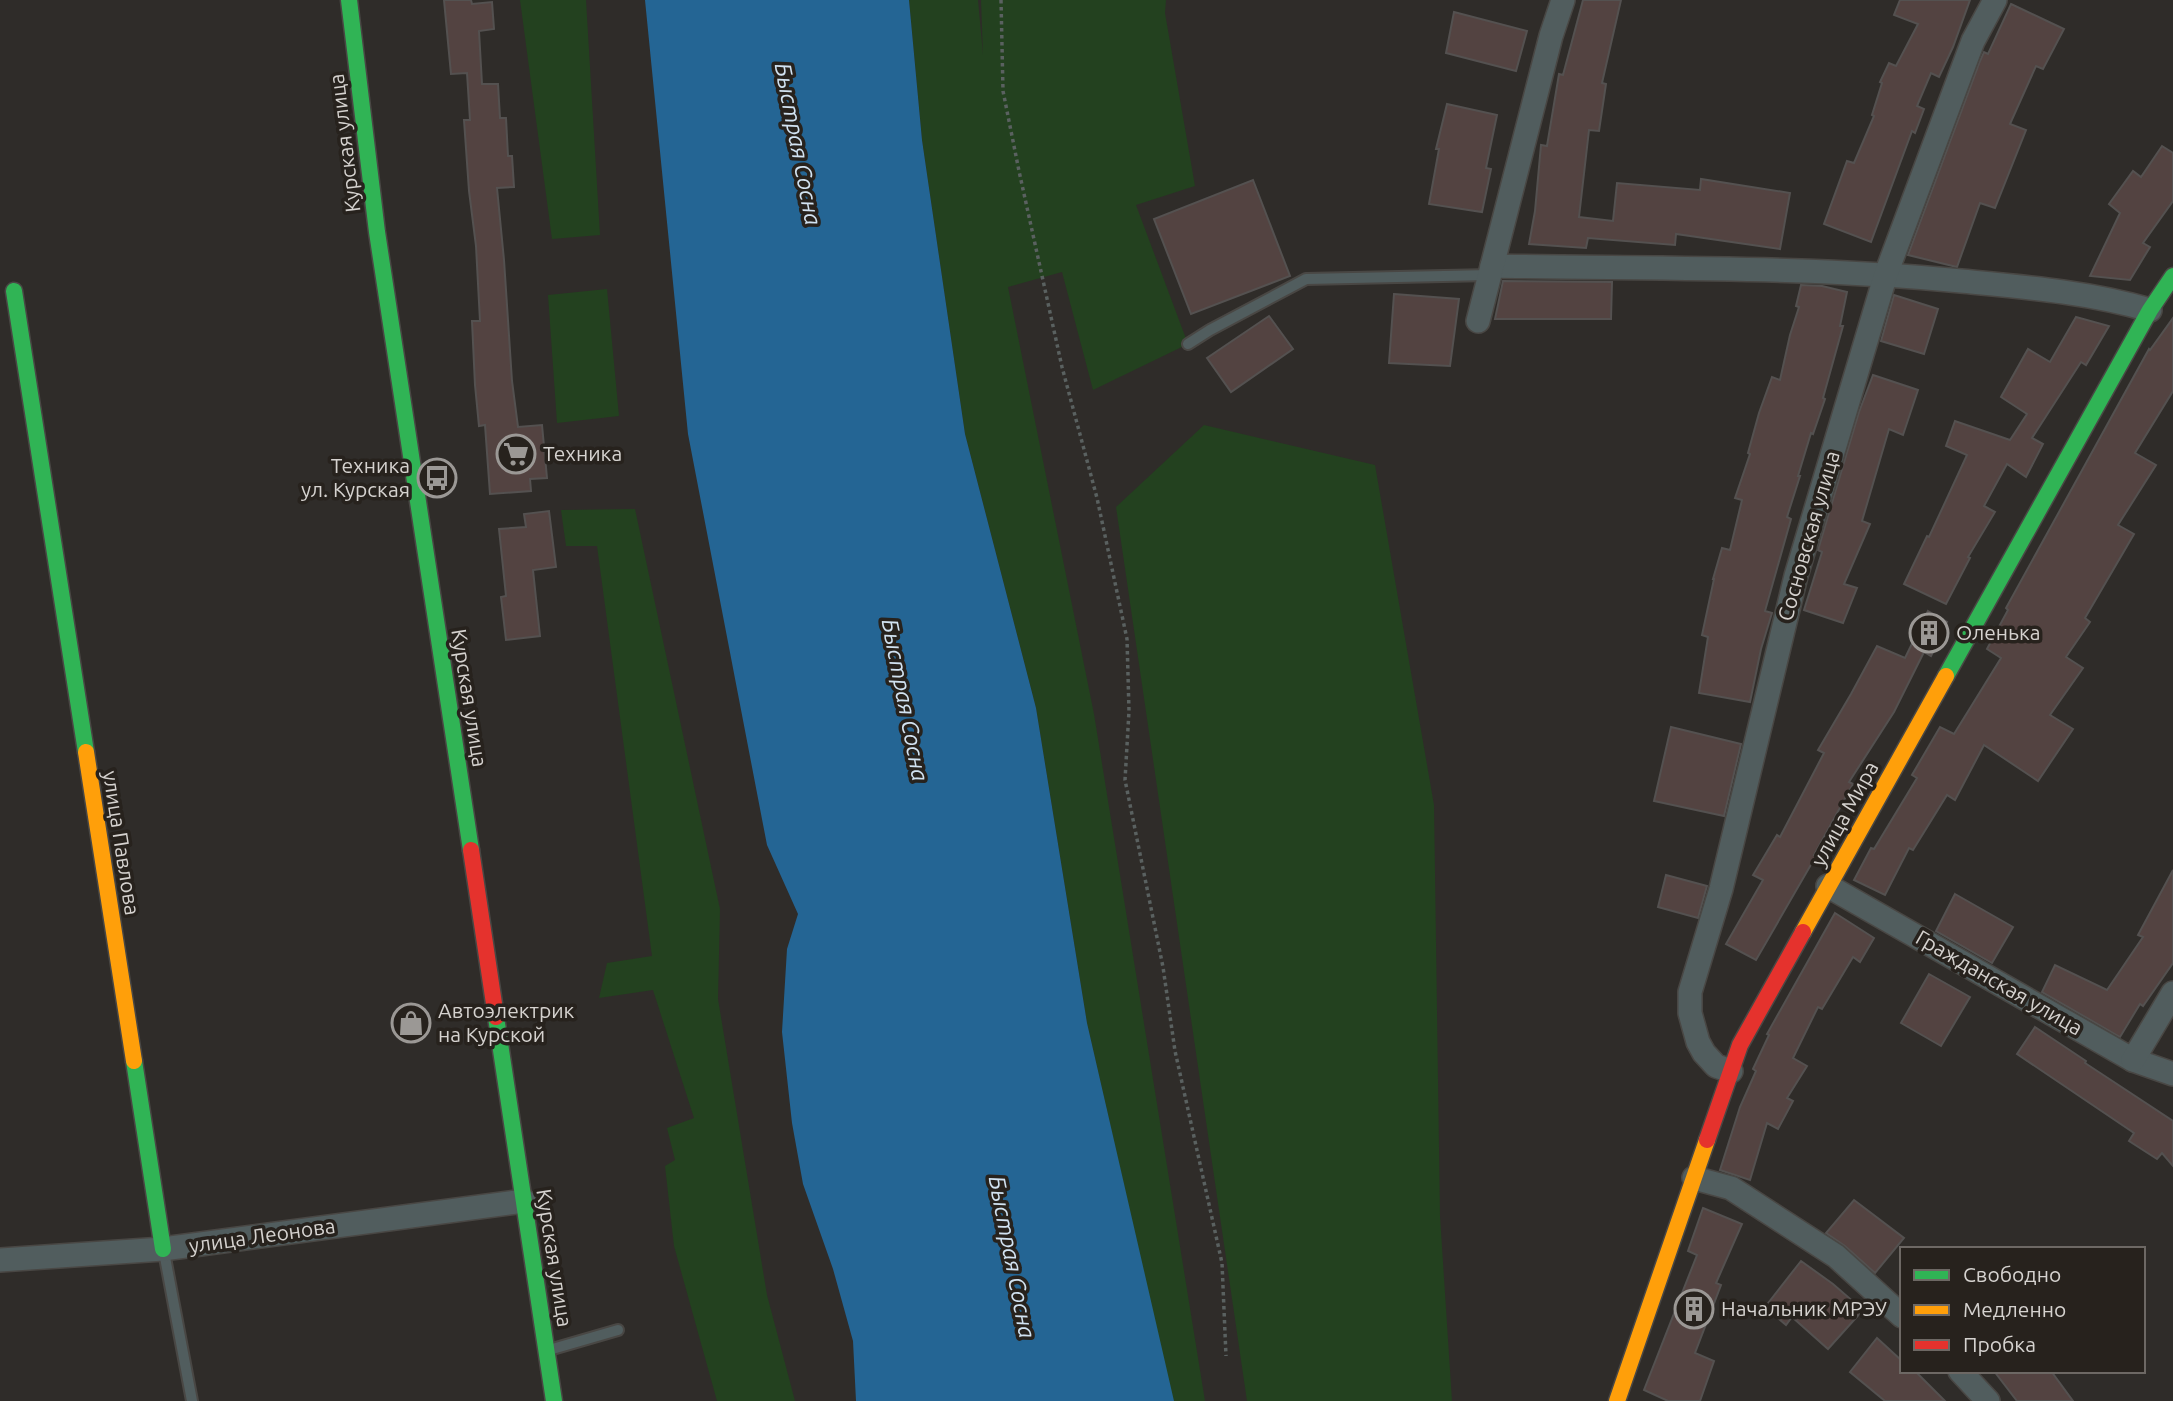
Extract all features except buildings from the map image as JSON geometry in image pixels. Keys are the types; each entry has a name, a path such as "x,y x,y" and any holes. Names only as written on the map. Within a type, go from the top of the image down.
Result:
{"street":[{"name":"Курская улица","path":"349,0 377,232 554,1401"},
{"path":"1478,321 1551,36 1563,0"},
{"name":"Сосновская улица","path":"1731,1071 1716,1066 1698,1042 1689,1013 1690,992 1721,890 1796,576 1886,274 1973,41 1995,0"},
{"path":"1491,270 1886,274 2026,287 2122,302 2150,310"},
{"name":"улица Мира","path":"1616,1401 1740,1045 2150,310 2173,276"},
{"name":"улица Павлова","path":"14,291 163,1249"},
{"name":"Гражданская улица","path":"1828,886 2133,1060 2173,1074"},
{"path":"2133,1060 2173,993"},
{"path":"1694,1178 1731,1188 1836,1256 1900,1314"},
{"name":"улица Леонова","path":"0,1260 163,1249 524,1201"},
{"path":"1962,1373 1988,1401"}],"lane":[{"path":"1188,344 1306,279 1491,270"},
{"name":"улица Павлова","path":"163,1249 192,1401"},
{"path":"547,1351 618,1330"}],"path":[{"path":"1001,0 1003,91 1062,368 1097,498 1127,639 1129,711 1125,780 1163,967 1175,1051 1222,1264 1226,1356"}],"green space":[{"path":"520,0 586,0 600,235 552,239"},
{"path":"909,0 978,0 983,55 981,0 1166,0 1165,13 1195,186 1136,205 1188,344 1093,390 1062,272 1008,287 1094,714 1205,1401 1173,1401 1087,1023 1036,708 965,434 922,140"},
{"path":"607,289 619,416 557,423 548,295"},
{"path":"1204,425 1375,465 1434,805 1440,1216 1452,1401 1247,1401 1116,507"},
{"path":"635,509 720,909 718,999 767,1295 795,1401 717,1401 674,1246 665,1166 675,1160 667,1128 694,1118 653,990 599,998 607,963 652,956 597,546 566,546 561,510"}],"water":[{"name":"Быстрая Сосна","path":"645,0 909,0 922,140 965,434 1036,708 1087,1023 1174,1401 856,1401 853,1341 833,1269 803,1184 792,1123 782,1032 787,949 798,914 767,845 688,434"}],"traffic: fast":[{"path":"349,0 377,232 471,850"},
{"path":"1946,676 2150,310 2173,276"},
{"path":"14,291 86,752"},
{"path":"496,1017 554,1401"},
{"path":"134,1061 163,1249"}],"traffic: slow":[{"path":"1803,932 1946,676"},
{"path":"86,752 134,1061"},
{"path":"1617,1401 1707,1140"}],"traffic: jam":[{"path":"471,850 496,1017"},
{"path":"1707,1140 1740,1045 1803,932"}],"place":[{"name":"Техника","path":"516,454"},
{"name":"Техника ул. Курская","path":"437,478"},
{"name":"Оленька","path":"1929,633"},
{"name":"Автоэлектрик на Курской","path":"411,1023"},
{"name":"Начальник МРЭУ","path":"1694,1309"}]}
